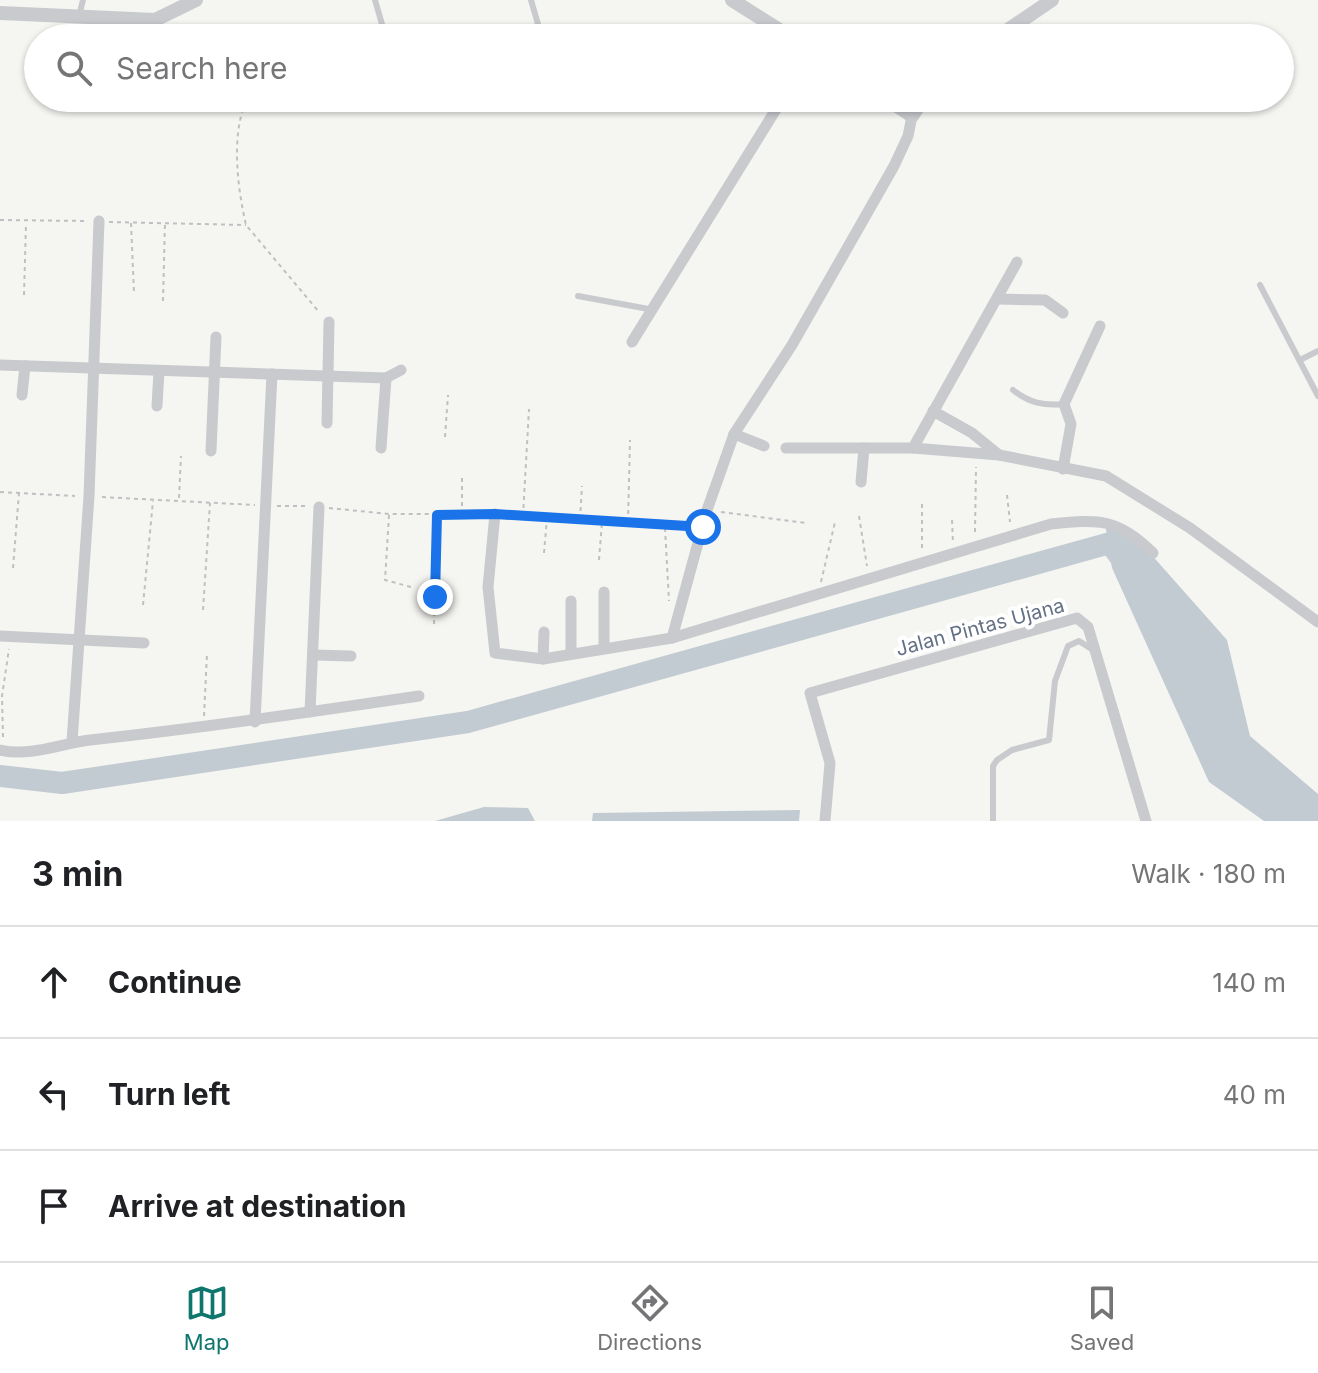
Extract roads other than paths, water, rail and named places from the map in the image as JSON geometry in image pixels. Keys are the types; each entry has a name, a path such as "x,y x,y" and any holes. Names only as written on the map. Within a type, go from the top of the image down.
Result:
{"street":[{"path":"0,13 155,20 196,0"},
{"path":"732,0 770,24"},
{"path":"1017,24 1052,0"},
{"path":"632,342 774,112"},
{"path":"906,112 912,116"},
{"path":"672,638 707,510 734,434 792,345 894,166 915,112"},
{"path":"72,742 89,496 99,221"},
{"path":"913,448 1017,262"},
{"path":"997,299 1045,300 1063,313"},
{"path":"327,423 329,322"},
{"path":"1063,469 1071,424 1064,404 1100,326"},
{"path":"211,451 216,337"},
{"path":"0,365 386,378 401,370"},
{"path":"22,395 25,366"},
{"path":"157,406 159,371"},
{"path":"255,722 272,374"},
{"path":"381,448 386,378"},
{"path":"933,411 972,433 999,455"},
{"path":"734,434 764,446"},
{"path":"786,448 913,448 999,455 1117,481 1258,575 1318,622"},
{"path":"861,482 864,448"},
{"path":"310,712 319,507"},
{"path":"495,514 488,587 493,647 500,656 543,659 672,638 1051,524 1112,522 1133,533 1153,553"},
{"path":"604,592 604,647"},
{"path":"571,601 571,654"},
{"name":"Jalan Pintas Ujana","path":"825,821 830,763 810,693 1077,618 1088,627 1146,821"},
{"path":"543,659 544,632"},
{"path":"5,636 144,643"},
{"path":"313,655 351,656"},
{"path":"2,750 31,753 72,742 255,722 419,696"}],"lane":[{"path":"79,16 83,0"},
{"path":"375,0 382,24"},
{"path":"531,0 538,24"},
{"path":"1260,285 1318,396"},
{"path":"578,296 654,310"},
{"path":"1300,360 1318,351"},
{"path":"1013,390 1024,399 1046,406 1064,404"},
{"path":"993,821 993,766 1003,754 1049,740 1055,681 1068,646 1079,641 1096,652"}],"waterway":[{"path":"0,776 62,783 468,722 1110,543 1126,565"}]}
